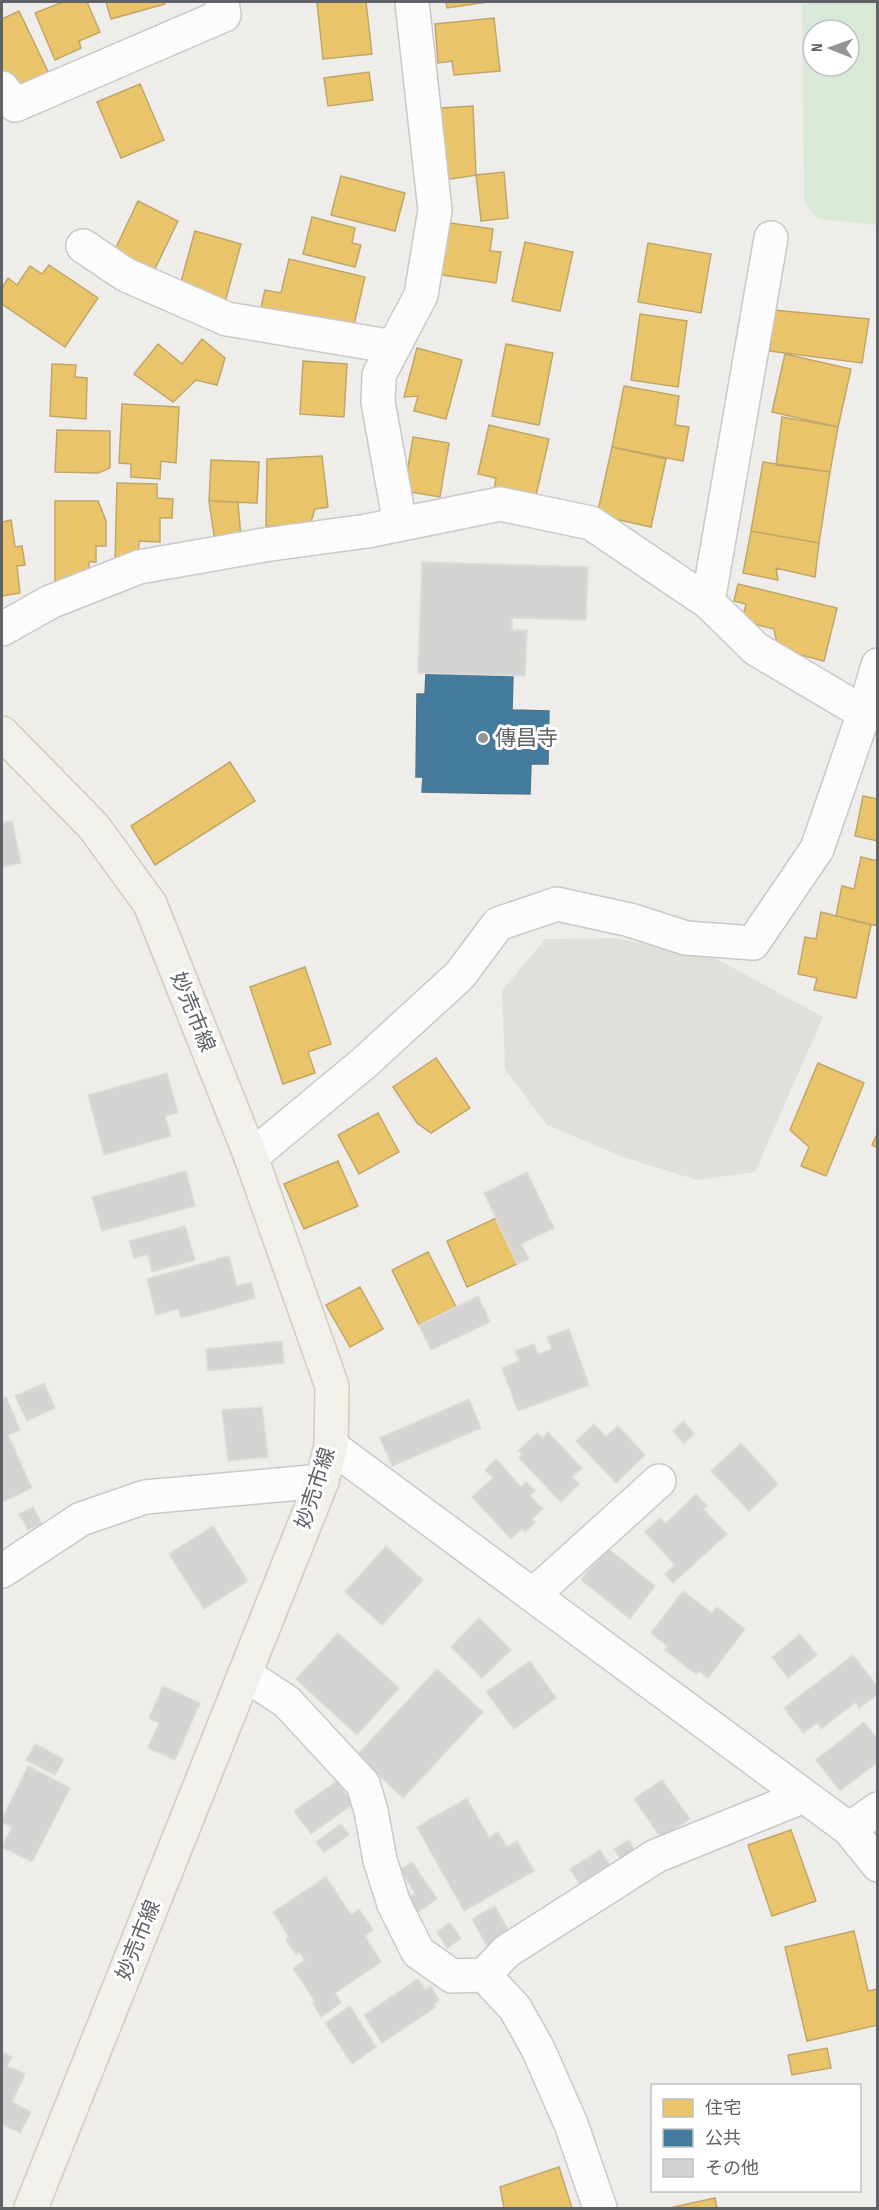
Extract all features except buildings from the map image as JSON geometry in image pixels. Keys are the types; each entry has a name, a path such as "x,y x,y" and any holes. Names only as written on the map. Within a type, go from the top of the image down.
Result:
{"main road":[{"name":"妙売市線","path":"2,734 94,826 150,904 251,1157 332,1386 331,1446 322,1481 31,2208"}],"street":[{"path":"2,88 15,105 224,15 222,2"},
{"path":"400,524 378,402 379,375 421,295 435,210 412,2"},
{"path":"708,602 771,238"},
{"path":"83,246 126,275 227,319 394,347"},
{"path":"2,629 50,602 139,567 264,545 367,531 500,504 591,523 708,602 756,650 871,714"},
{"path":"251,1157 364,1063 460,975 498,924 557,904 630,920 686,938 753,943 817,849 871,714 878,665"},
{"path":"331,1446 849,1829 878,1865"},
{"path":"2,1571 81,1519 145,1497 322,1481"},
{"path":"533,1595 659,1481"},
{"path":"245,1674 287,1702 363,1784 371,1811 380,1860 394,1904 418,1952 452,1976 484,1975 507,1951 656,1856 804,1796"},
{"path":"849,1829 878,1809"},
{"path":"484,1975 515,2008 538,2049 571,2124 600,2208"}],"shaded area":[{"path":"614,938 715,958 823,1017 755,1172 697,1180 626,1158 547,1125 505,1069 502,991 545,939"}],"green space":[{"path":"802,2 877,2 877,225 818,219 804,202 803,78 861,78 861,18 802,18"}],"place":[{"name":"傳昌寺","path":"483,738"}]}
